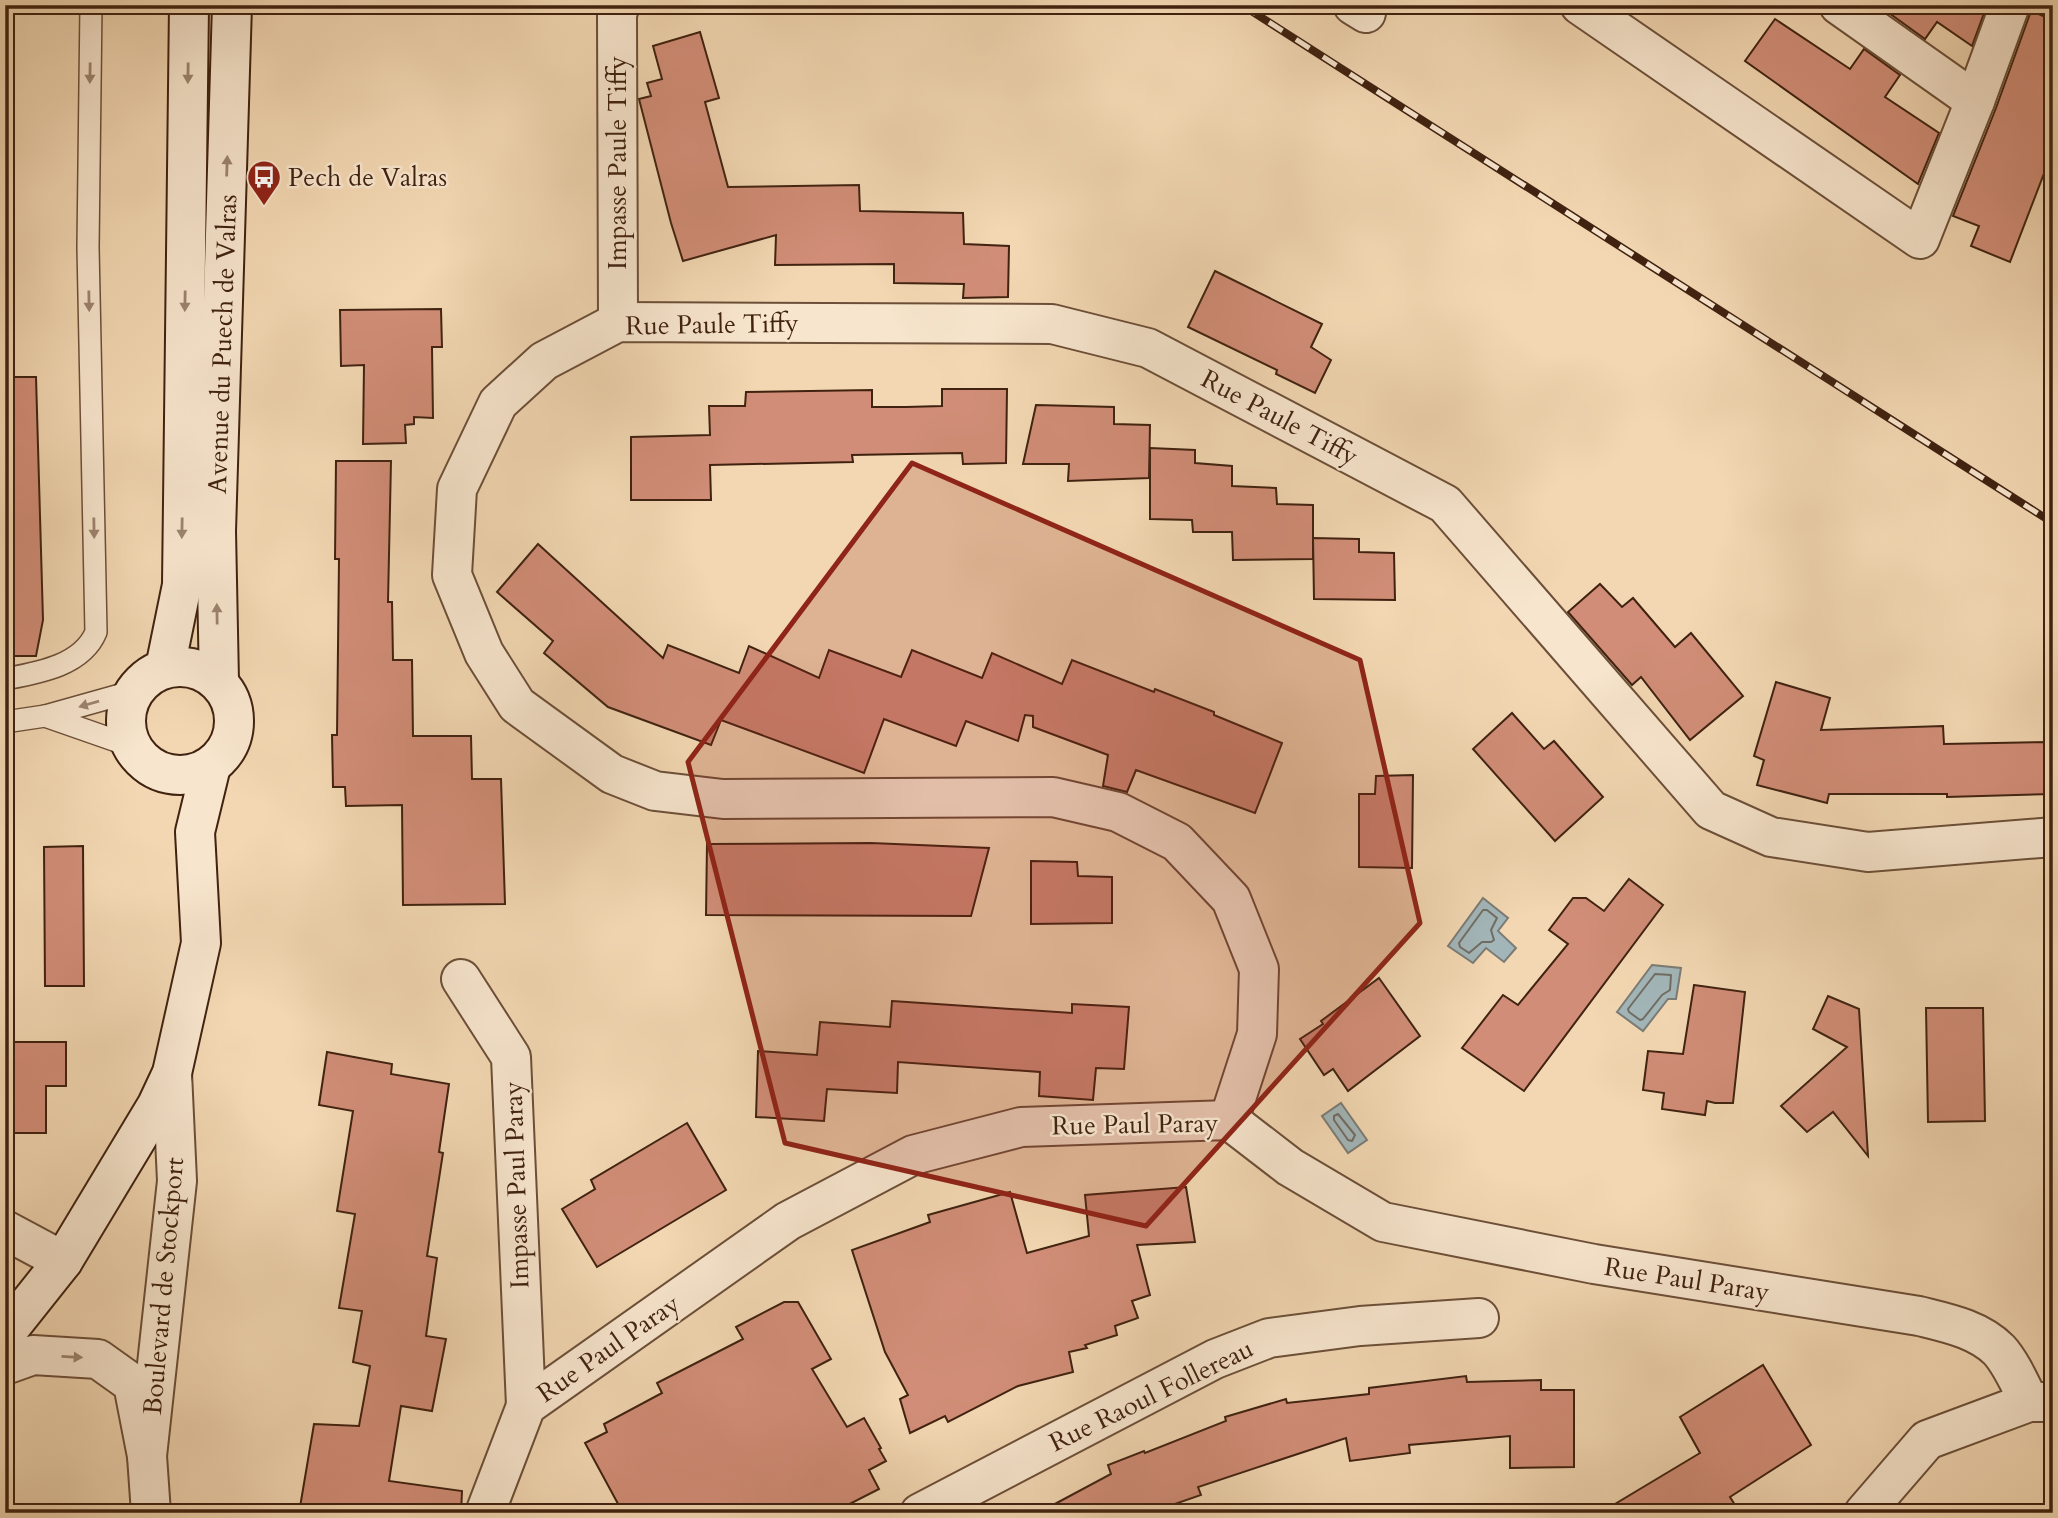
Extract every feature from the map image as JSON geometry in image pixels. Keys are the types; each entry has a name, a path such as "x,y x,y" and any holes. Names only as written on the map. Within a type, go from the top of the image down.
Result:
{"street":[{"name":"Avenue du Puech de Valras","path":"164,668 181,585 188,5"},
{"name":"Avenue du Puech de Valras","path":"219,682 216,531 232,5"},
{"name":"Impasse Paule Tiffy","path":"618,322 617,14 620,5"},
{"path":"1580,5 1920,239 2010,5"},
{"path":"1839,5 1975,101"},
{"name":"Rue Paule Tiffy","path":"1229,1120 1258,1034 1259,969 1231,899 1177,842 1118,812 1053,797 723,799 655,791 612,774 517,705 484,653 452,575 457,489 498,403 544,361 618,322 1052,324 1148,348 1445,504 1711,810 1771,837 1868,852 2053,837"},
{"path":"144,758 183,776 211,766 225,752 233,736 233,707 219,682 193,668 164,668 148,677 134,691 127,708 126,728 144,758 195,832"},
{"path":"5,1334 63,1261 157,1105 172,1073 201,943 195,832 211,766"},
{"name":"Impasse Paul Paray","path":"461,979 511,1057 526,1406"},
{"name":"Boulevard de Stockport","path":"147,1457 177,1181 172,1073"},
{"name":"Rue Paul Paray","path":"485,1513 526,1406 788,1221 913,1155 1021,1127 1229,1120 1290,1167 1382,1222 1594,1264 1919,1316 1958,1326 1980,1336 2000,1351 2041,1402"},
{"path":"5,1230 63,1261"},
{"name":"Rue Raoul Follereau","path":"920,1513 1215,1359 1269,1338 1360,1326 1479,1318"},
{"name":"Boulevard de Stockport","path":"5,1365 33,1355 98,1359 133,1384 147,1457 151,1513"},
{"path":"1864,1513 1927,1440 2041,1402"}],"lane":[{"path":"5,678 49,670 90,646 96,632 88,247 91,5"},
{"path":"5,722 45,716 134,691"},
{"path":"45,716 144,758"}],"highlighted area":[{"path":"912,463 1360,660 1420,923 1146,1226 785,1143 688,762"}],"water":[{"path":"1483,898 1508,918 1498,931 1516,948 1504,962 1486,948 1473,963 1448,946"},
{"path":"1652,965 1681,968 1676,999 1668,999 1643,1031 1617,1012"},
{"path":"1341,1103 1367,1140 1348,1153 1322,1116"}],"building":[{"path":"1894,5 1987,5 1972,46 1937,22 1925,39 1889,13"},
{"path":"2031,11 2053,20 2053,150 2010,262 1971,246 1979,226 1953,216"},
{"path":"1775,19 1850,69 1864,49 1900,75 1885,97 1939,133 1918,184 1745,61"},
{"path":"700,32 719,98 705,102 728,187 859,185 860,211 963,213 964,244 1009,246 1008,297 963,298 964,284 894,283 894,264 775,265 776,235 683,261 639,99 651,96 647,83 662,79 653,46"},
{"path":"1215,271 1322,324 1311,347 1331,360 1315,393 1276,374 1277,370 1188,327"},
{"path":"441,309 442,347 432,347 433,418 414,417 414,424 405,425 406,443 363,444 364,365 341,366 340,310"},
{"path":"5,377 36,377 43,620 36,656 5,656"},
{"path":"942,389 1007,389 1006,463 963,464 962,453 852,455 853,462 710,465 711,500 631,500 631,437 710,435 709,406 745,406 746,392 872,390 872,407 906,407 942,406"},
{"path":"1036,405 1114,407 1114,424 1150,425 1149,478 1068,481 1069,464 1023,464"},
{"path":"1150,448 1195,450 1195,463 1232,466 1232,486 1276,488 1277,504 1313,505 1313,559 1233,560 1232,532 1193,532 1192,520 1150,519"},
{"path":"336,461 391,461 388,602 392,602 393,660 412,660 413,736 471,736 472,779 501,779 505,904 403,905 402,805 346,806 345,787 333,787 332,735 337,735 339,559 335,559"},
{"path":"1313,538 1359,539 1359,552 1394,553 1395,600 1314,599"},
{"path":"538,544 663,658 668,645 739,673 749,646 819,678 829,650 901,677 912,650 982,678 992,653 1062,684 1072,660 1214,712 1214,715 1282,743 1255,813 1136,770 1127,792 1103,786 1108,755 1033,727 1033,716 1025,715 1018,741 966,721 956,746 884,719 864,773 721,720 711,745 608,707 544,653 553,641 497,592"},
{"path":"1600,584 1622,607 1633,598 1675,647 1691,633 1743,696 1690,740 1641,677 1632,685 1568,612"},
{"path":"1776,682 1830,698 1821,730 1943,726 1944,744 2052,742 2053,794 1947,797 1947,794 1829,794 1827,803 1757,785 1764,760 1754,756"},
{"path":"1512,713 1544,749 1554,741 1603,797 1555,841 1473,749"},
{"path":"1413,775 1412,868 1359,867 1359,794 1375,794 1376,776"},
{"path":"871,843 989,848 971,916 706,915 707,844"},
{"path":"83,846 84,986 45,986 44,847"},
{"path":"1031,861 1077,862 1078,876 1112,877 1112,923 1031,924"},
{"path":"1629,879 1663,905 1524,1091 1462,1048 1503,995 1518,1005 1568,944 1549,930 1573,898 1586,898 1604,911"},
{"path":"1379,978 1420,1036 1348,1091 1333,1069 1324,1075 1300,1039 1323,1024 1321,1021"},
{"path":"1694,985 1745,992 1733,1103 1707,1101 1705,1115 1662,1109 1664,1093 1643,1090 1648,1051 1683,1054"},
{"path":"1828,996 1859,1009 1868,1156 1833,1112 1807,1132 1781,1106 1847,1047 1813,1029"},
{"path":"892,1001 1072,1013 1072,1004 1129,1007 1124,1069 1096,1068 1093,1100 1039,1096 1040,1072 898,1062 897,1093 827,1089 824,1121 756,1117 758,1051 817,1055 820,1022 890,1027"},
{"path":"1926,1008 1983,1008 1985,1121 1928,1122"},
{"path":"8,1042 66,1042 66,1086 46,1086 46,1133 5,1133 5,1048 8,1048"},
{"path":"327,1052 392,1064 391,1074 449,1084 439,1152 443,1153 427,1256 437,1258 426,1336 446,1339 432,1411 401,1406 389,1481 462,1491 461,1513 299,1513 314,1424 359,1426 370,1366 353,1362 362,1311 339,1308 355,1214 337,1211 353,1111 319,1105"},
{"path":"687,1123 726,1190 597,1267 562,1209 595,1189 591,1180"},
{"path":"1186,1187 1195,1242 1137,1245 1150,1295 1132,1301 1138,1318 1115,1326 1117,1335 1085,1345 1087,1348 1069,1352 1073,1372 1018,1386 948,1422 945,1416 910,1433 900,1399 908,1395 885,1352 852,1250 930,1222 928,1215 1010,1192 1027,1253 1089,1236 1085,1195"},
{"path":"784,1302 798,1302 831,1359 812,1369 847,1427 864,1418 881,1448 879,1449 886,1461 869,1470 879,1489 832,1513 623,1513 585,1443 607,1432 604,1424 662,1393 657,1383 743,1339 736,1327"},
{"path":"1763,1365 1811,1445 1730,1497 1740,1513 1600,1513 1700,1453 1680,1417"},
{"path":"1466,1376 1467,1382 1541,1380 1541,1390 1574,1390 1574,1467 1510,1468 1510,1436 1409,1445 1410,1453 1350,1461 1346,1438 1198,1487 1201,1495 1149,1513 1038,1513 1111,1474 1108,1465 1226,1421 1225,1417 1286,1399 1287,1403 1369,1394 1369,1388"}],"railway":[{"path":"1242,5 2053,523"}],"place":[{"name":"Pech de Valras","path":"264,207"}]}
